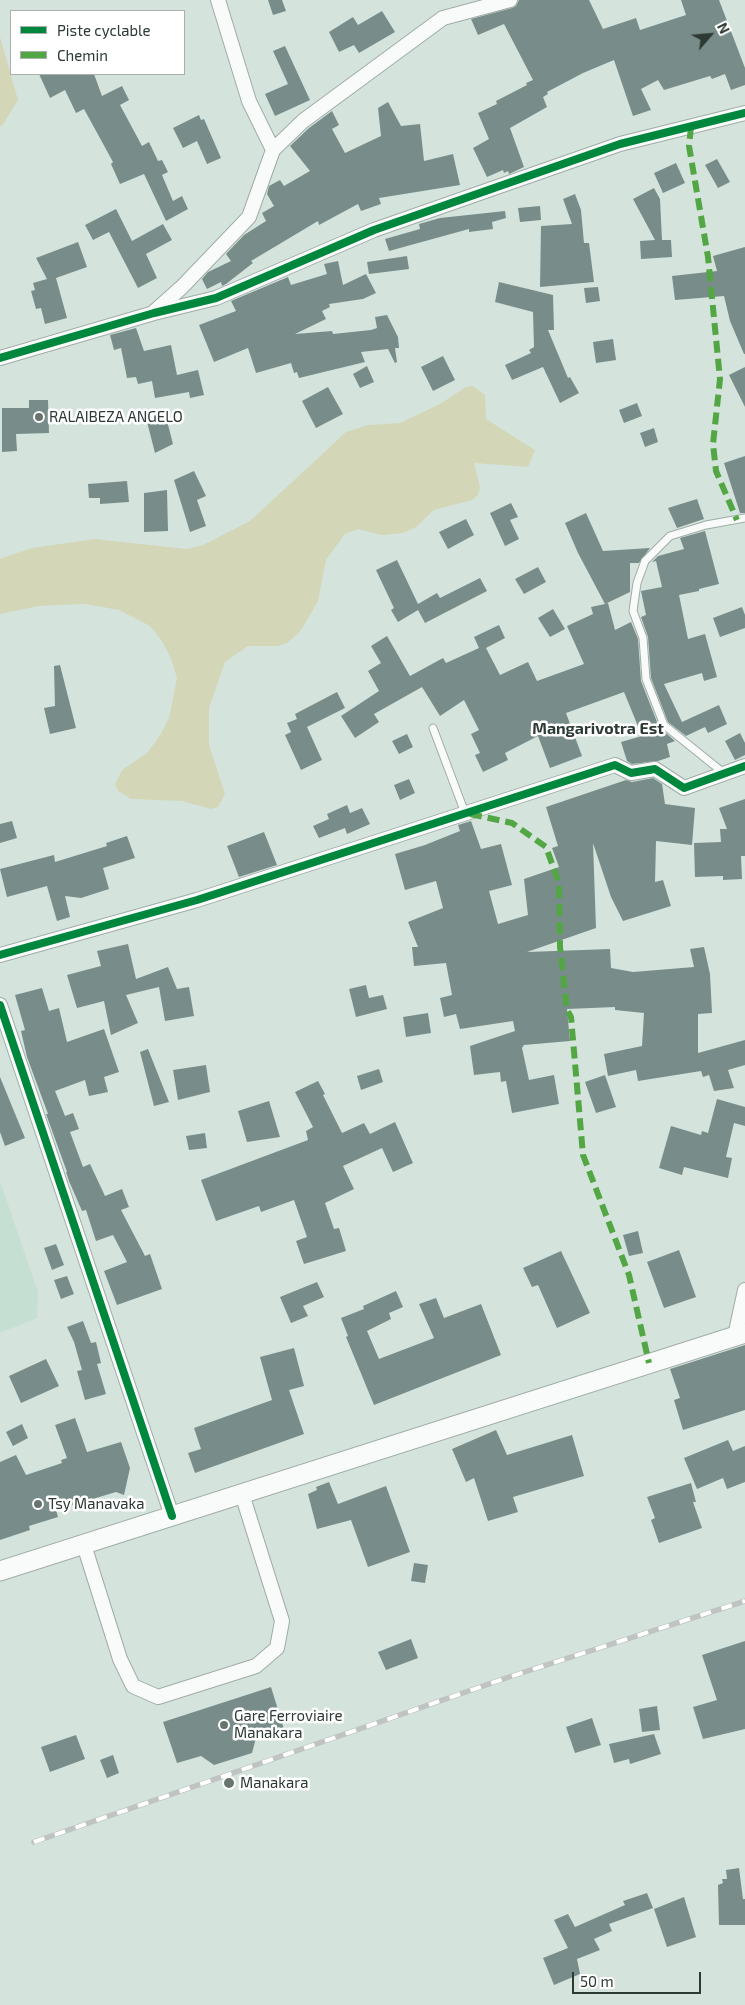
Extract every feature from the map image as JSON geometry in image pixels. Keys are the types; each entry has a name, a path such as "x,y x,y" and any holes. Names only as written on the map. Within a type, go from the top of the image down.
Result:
{"main road":[{"path":"0,1571 740,1335"}],"street":[{"path":"218,0 249,100 273,150"},
{"path":"154,313 182,287 249,217 273,150 303,121 443,18 510,0"},
{"path":"0,358 154,313 216,298 374,230 620,144 745,113"},
{"path":"0,955 197,900 615,765 631,773 655,770 684,788 745,766"},
{"path":"0,1005 172,1516"},
{"path":"740,1335 745,1290"},
{"path":"84,1545 120,1659 133,1686 158,1698 256,1666 277,1648 282,1621 242,1494"}],"lane":[{"path":"726,774 664,726 646,679 643,638 633,611 637,583 645,561 670,536 706,525 745,518"},
{"path":"433,728 465,814"}],"shaded area":[{"path":"0,37 18,100 2,126 0,126"},
{"path":"473,386 485,395 486,419 535,450 528,467 474,463 480,487 478,495 472,500 434,510 416,527 403,533 382,535 358,529 345,534 326,560 318,601 300,632 287,643 279,646 248,646 225,662 209,708 209,745 225,794 218,807 211,809 182,801 131,799 118,791 115,784 122,770 147,753 159,737 169,718 177,678 171,659 162,641 150,626 119,610 85,604 39,606 0,614 0,559 32,548 95,539 187,549 203,545 250,521 346,432 368,425 400,423 440,404 466,387"},
{"path":"0,1181 38,1292 37,1318 0,1333"}],"building":[{"path":"268,0 282,0 286,11 273,15"},
{"path":"519,0 589,0 603,29 636,18 640,30 686,15 681,0 719,0 745,68 745,85 731,90 725,74 712,79 710,76 664,90 658,80 641,89 651,110 633,116 614,60 583,73 547,92 548,94 543,97 547,107 510,128 524,167 509,174 508,171 504,173 503,170 487,177 473,148 489,139 478,113 497,104 496,101 533,80 504,24 478,35 471,19 512,8 516,6"},
{"path":"382,11 395,32 359,53 354,45 339,52 329,32 353,17 358,25"},
{"path":"285,46 310,100 275,116 265,94 288,84 273,51"},
{"path":"39,75 94,75 102,96 122,86 129,100 120,105 142,146 149,142 158,161 162,160 168,172 162,175 173,201 182,196 188,209 166,221 144,174 120,184 111,164 113,162 84,109 76,113 65,90 50,98"},
{"path":"388,102 401,126 420,124 424,161 453,154 460,185 379,198 381,204 361,211 358,204 319,225 318,221 251,261 253,263 226,284 222,286 221,282 207,289 202,279 208,272 231,261 226,254 244,235 266,221 262,213 274,206 267,194 269,186 280,180 284,186 310,171 290,146 309,128 332,111 339,125 332,129 345,153 381,136 378,108"},
{"path":"199,115 201,120 204,119 221,158 207,164 197,141 183,148 173,128"},
{"path":"717,159 730,182 718,188 705,165"},
{"path":"676,163 685,183 663,193 654,173"},
{"path":"654,188 660,199 662,240 671,240 672,257 641,259 640,241 655,240 633,199"},
{"path":"575,194 581,210 584,243 589,243 594,282 540,287 541,226 572,224 563,199"},
{"path":"540,206 541,220 520,222 518,208"},
{"path":"116,209 132,241 163,224 172,240 146,254 157,278 138,288 109,232 93,240 85,225"},
{"path":"505,211 506,218 492,222 493,229 469,232 469,229 389,251 385,239 420,229 419,224 440,218"},
{"path":"78,242 87,267 56,278 67,318 45,324 41,308 36,309 31,291 35,290 33,283 47,279 36,258"},
{"path":"745,247 744,354 730,321 724,296 675,300 672,276 717,271 713,256"},
{"path":"407,256 409,269 369,274 367,262"},
{"path":"338,261 343,285 366,274 376,293 363,299 329,304 330,307 322,311 326,319 295,334 332,331 333,334 371,330 377,328 375,317 387,315 398,337 399,348 395,348 397,362 395,363 388,349 361,352 365,362 299,378 297,372 294,373 291,363 256,373 248,348 214,362 199,325 236,311 231,301 288,277 291,285 327,274 324,264"},
{"path":"499,282 553,295 554,330 548,330 568,378 570,377 579,393 560,403 543,367 512,380 505,365 531,353 529,350 534,347 533,312 495,302"},
{"path":"598,287 600,301 586,303 584,288"},
{"path":"136,328 144,351 171,345 177,375 198,370 204,395 190,398 189,392 155,398 152,381 138,384 136,377 127,378 121,348 114,350 110,335"},
{"path":"613,339 616,360 596,363 593,342"},
{"path":"443,356 455,380 433,391 421,367"},
{"path":"367,366 374,382 360,388 353,374"},
{"path":"745,367 745,407 729,375"},
{"path":"328,387 343,414 316,428 302,401"},
{"path":"29,400 48,400 49,433 16,434 17,451 2,452 2,408 29,408"},
{"path":"637,403 642,416 624,423 619,410"},
{"path":"164,409 173,444 155,453 145,414"},
{"path":"654,428 658,442 645,447 640,433"},
{"path":"745,456 745,513 740,513 724,463"},
{"path":"194,471 206,496 197,500 206,526 190,532 174,480"},
{"path":"127,481 129,502 100,504 100,498 89,498 88,484"},
{"path":"167,490 168,531 144,532 144,493"},
{"path":"697,499 704,519 677,528 668,508"},
{"path":"511,503 518,517 510,520 519,539 505,546 490,513"},
{"path":"586,513 603,551 650,548 639,563 630,563 630,592 605,604 578,553 565,523"},
{"path":"466,519 474,535 448,549 439,532"},
{"path":"705,531 719,584 679,595 688,639 705,634 717,677 704,681 702,673 664,684 682,722 719,705 727,724 708,733 705,727 686,736 668,722 651,678 648,637 641,617 646,615 641,591 662,587 656,561 652,562 658,556 684,549 680,538"},
{"path":"397,560 418,604 437,593 440,598 480,578 487,591 425,623 418,610 398,622 391,610 394,608 376,570"},
{"path":"538,567 546,582 524,594 515,579"},
{"path":"608,603 615,630 631,622 638,639 641,681 659,727 675,741 667,744 670,757 658,761 632,764 627,761 621,742 642,736 624,692 566,713 582,756 550,768 538,736 505,753 508,760 483,772 475,755 480,753 471,734 479,730 464,700 440,716 422,687 374,714 379,722 355,738 341,716 379,691 368,671 381,663 371,646 387,636 410,676 443,658 446,663 479,648 474,637 499,625 505,638 486,648 500,675 528,662 537,681 584,664 567,626 593,614 591,607"},
{"path":"742,607 745,615 745,628 720,637 713,618"},
{"path":"553,609 565,629 550,637 538,618"},
{"path":"60,665 76,728 50,734 44,708 55,706 54,666"},
{"path":"337,692 345,708 307,727 322,760 301,770 285,735 291,732 287,723 297,719 295,714"},
{"path":"740,733 745,743 745,755 735,760 725,741"},
{"path":"407,734 413,747 399,754 392,741"},
{"path":"653,778 662,784 665,804 695,808 692,845 656,841 655,882 663,880 671,906 623,921 611,897 593,843 596,928 527,952 610,949 611,968 633,972 694,967 690,949 704,947 710,974 712,1013 698,1014 698,1053 745,1040 745,1065 728,1070 734,1088 714,1091 709,1075 703,1077 701,1071 638,1081 636,1070 608,1076 604,1054 642,1046 644,1013 615,1010 615,1007 567,1009 570,1041 524,1045 522,1048 529,1080 554,1075 559,1104 512,1113 506,1081 501,1082 500,1072 474,1075 470,1046 515,1031 513,1021 460,1029 456,1014 444,1017 440,998 452,995 446,963 414,966 412,947 418,947 408,922 443,908 436,881 405,890 395,854 425,845 460,831 458,825 471,821 481,849 501,844 512,885 489,891 498,924 528,915 524,879 559,867 552,848 558,846 546,807 626,780 632,782"},
{"path":"409,779 415,793 400,800 394,785"},
{"path":"745,799 745,856 741,856 742,879 723,880 723,876 695,877 694,843 721,842 720,829 727,829 719,808"},
{"path":"347,805 350,813 362,808 370,824 347,834 345,828 319,838 313,826 329,819 327,814"},
{"path":"12,821 17,838 0,843 0,824"},
{"path":"264,832 277,865 239,877 227,846"},
{"path":"127,836 135,858 103,868 109,889 81,898 65,896 70,917 57,921 47,886 7,897 0,869 54,855 55,862 107,846 106,843"},
{"path":"128,944 136,979 168,967 177,989 189,987 194,1016 165,1021 159,987 126,995 138,1023 111,1035 104,1001 77,1008 67,975 101,966 97,951"},
{"path":"366,985 369,998 383,995 387,1009 356,1017 349,989"},
{"path":"42,988 49,1011 59,1008 67,1042 104,1029 119,1072 104,1077 108,1092 89,1096 85,1080 55,1091 65,1116 73,1113 79,1129 70,1132 83,1167 90,1164 105,1196 122,1189 129,1207 121,1210 145,1256 150,1254 162,1289 117,1305 104,1271 127,1262 113,1235 96,1241 86,1210 82,1211 69,1181 46,1114 48,1114 27,1057 21,1031 25,1030 15,995"},
{"path":"428,1013 431,1033 406,1037 403,1017"},
{"path":"148,1049 169,1102 154,1106 140,1052"},
{"path":"206,1065 210,1092 178,1100 173,1070"},
{"path":"379,1069 383,1082 361,1090 357,1076"},
{"path":"605,1075 616,1107 596,1113 585,1082"},
{"path":"0,1077 25,1138 5,1146 0,1132"},
{"path":"318,1081 342,1133 364,1123 370,1134 395,1122 413,1163 393,1172 382,1148 343,1166 354,1189 325,1203 334,1229 339,1228 346,1251 304,1264 296,1241 307,1237 294,1200 261,1212 259,1206 216,1221 201,1180 308,1140 306,1131 313,1127 295,1092"},
{"path":"717,1099 745,1107 745,1126 734,1123 726,1157 732,1158 728,1178 684,1167 682,1175 659,1168 671,1126 701,1135 702,1131 708,1133"},
{"path":"269,1101 280,1137 247,1142 238,1111"},
{"path":"205,1133 207,1148 189,1150 186,1136"},
{"path":"638,1231 643,1253 629,1256 623,1235"},
{"path":"56,1244 64,1265 52,1270 44,1248"},
{"path":"679,1250 696,1297 664,1308 647,1262"},
{"path":"561,1251 590,1313 557,1328 538,1285 532,1287 523,1268"},
{"path":"67,1276 74,1294 61,1299 54,1280"},
{"path":"317,1282 324,1297 303,1306 308,1316 291,1323 280,1297"},
{"path":"396,1291 403,1307 389,1313 391,1319 367,1331 379,1359 434,1338 419,1304 436,1298 444,1318 481,1304 501,1355 374,1405 346,1337 348,1336 341,1318 364,1309 363,1306"},
{"path":"83,1321 91,1343 96,1342 101,1363 97,1364 106,1394 85,1400 77,1371 82,1370 74,1342 67,1327"},
{"path":"745,1345 745,1410 683,1430 674,1400 680,1398 670,1369"},
{"path":"294,1348 304,1386 289,1390 304,1434 195,1473 188,1453 201,1449 194,1428 272,1400 260,1357"},
{"path":"46,1359 59,1386 21,1403 9,1376"},
{"path":"75,1418 87,1452 121,1442 130,1468 124,1495 116,1492 56,1510 58,1517 29,1526 30,1530 0,1540 0,1462 16,1455 26,1475 62,1463 61,1460 67,1458 55,1425"},
{"path":"22,1424 28,1438 13,1446 6,1432"},
{"path":"496,1430 507,1455 572,1435 584,1476 513,1497 518,1512 488,1521 474,1478 466,1482 452,1449"},
{"path":"728,1440 733,1451 745,1446 745,1482 727,1489 723,1478 697,1489 684,1458"},
{"path":"329,1482 338,1504 386,1486 410,1552 368,1567 351,1520 317,1529 308,1494 317,1490 316,1487"},
{"path":"691,1483 696,1502 693,1502 702,1528 659,1543 651,1520 655,1518 647,1497"},
{"path":"414,1563 428,1565 425,1583 411,1581"},
{"path":"411,1639 418,1658 386,1670 378,1652"},
{"path":"745,1641 745,1729 703,1739 693,1707 717,1700 702,1655"},
{"name":"Gare Ferroviaire Manakara","path":"271,1687 284,1729 256,1738 252,1753 214,1765 201,1756 177,1763 163,1722"},
{"path":"657,1706 660,1730 642,1732 639,1709"},
{"path":"592,1718 601,1745 575,1753 566,1727"},
{"path":"654,1734 661,1754 630,1764 629,1759 614,1763 609,1744"},
{"path":"76,1735 85,1759 50,1772 41,1747"},
{"path":"113,1755 119,1773 107,1778 100,1760"},
{"path":"739,1868 743,1899 745,1899 745,1925 719,1925 718,1885 723,1883 722,1879 727,1879 726,1870"},
{"path":"647,1893 653,1908 609,1924 612,1931 594,1939 600,1950 577,1959 580,1974 554,1985 543,1958 568,1948 554,1920 568,1914 575,1927 625,1905 623,1901"},
{"path":"684,1897 696,1937 667,1947 654,1909"}],"railway":[{"path":"34,1842 509,1677 745,1601"}],"marked path":[{"path":"691,127 689,146 708,257 720,379 713,444 716,471 737,520"},
{"path":"470,814 512,823 546,847 559,883 560,947 567,1010 571,1017 583,1155 629,1275 649,1363"}],"cycle path":[{"path":"0,358 154,313 216,298 374,230 620,144 745,113"},
{"path":"0,955 197,900 615,765 631,773 655,769 684,788 745,766"},
{"path":"0,1005 172,1516"}],"place":[{"name":"RALAIBEZA ANGELO","path":"39,417"},
{"name":"Tsy Manavaka","path":"38,1504"},
{"name":"Gare Ferroviaire Manakara","path":"224,1725"},
{"name":"Manakara","path":"229,1783"}],"district":[{"name":"Mangarivotra Est","path":"598,729"}]}
